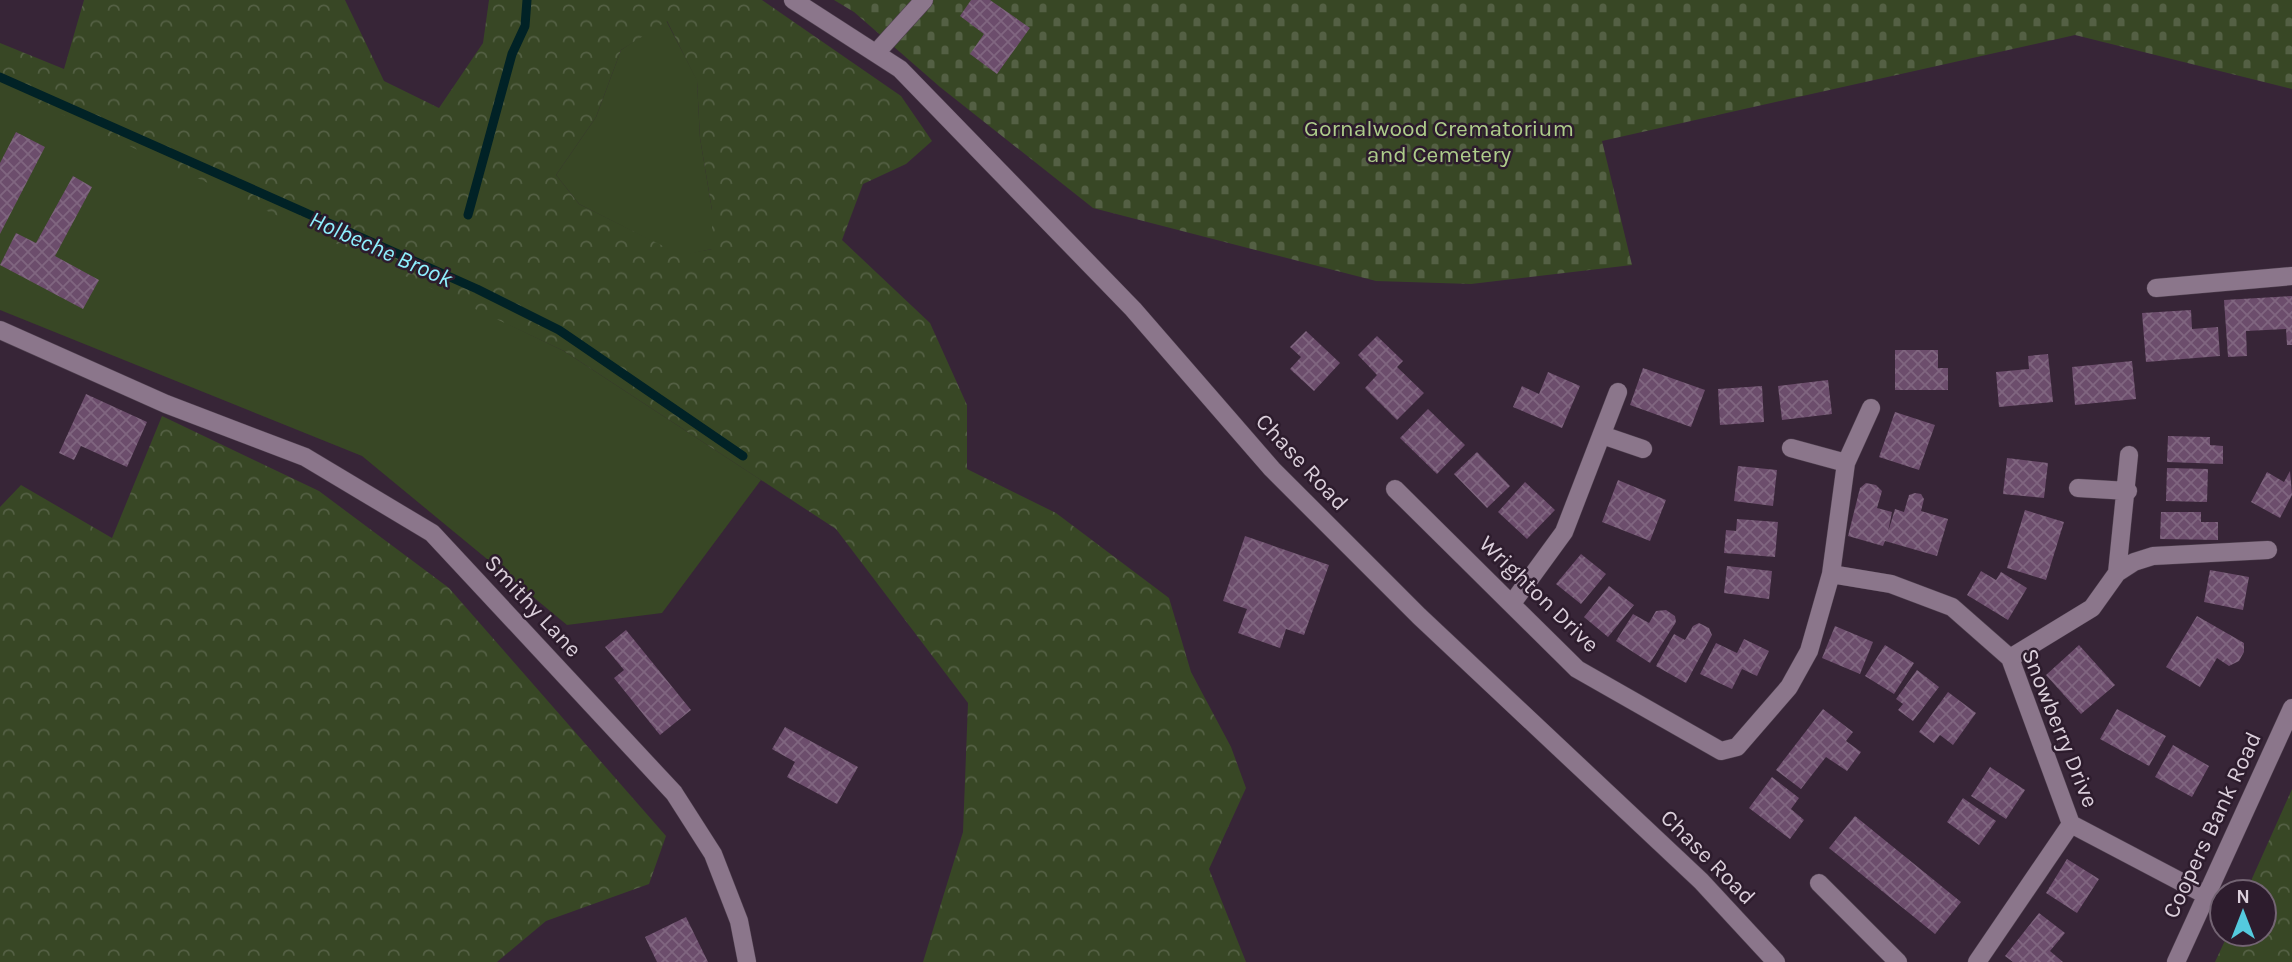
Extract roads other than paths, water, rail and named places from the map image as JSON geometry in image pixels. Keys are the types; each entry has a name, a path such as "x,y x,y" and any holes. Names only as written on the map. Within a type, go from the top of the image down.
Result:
{"street":[{"name":"Chase Road","path":"793,0 900,69 1133,309 1272,470 1419,616 1701,881 1776,962"},
{"path":"876,53 924,0"},
{"path":"2156,288 2292,276"},
{"name":"Smithy Lane","path":"0,330 166,404 305,457 432,533 674,793 713,854 739,920 747,962"},
{"path":"1513,602 1564,533 1618,392"},
{"path":"1831,574 1846,463 1871,408"},
{"path":"1602,435 1643,449"},
{"path":"1791,448 1846,463"},
{"path":"2117,573 2128,491 2129,455"},
{"path":"2078,488 2128,491"},
{"name":"Wrighton Drive","path":"1395,489 1513,602 1577,669 1721,751 1737,747 1788,687 1809,651 1831,574"},
{"path":"2010,657 2092,608 2117,573 2134,562 2152,556 2268,550"},
{"name":"Snowberry Drive","path":"1831,574 1891,584 1952,607 2010,657 2071,824 2206,895"},
{"name":"Coopers Bank Road","path":"2176,962 2292,708"},
{"path":"1977,962 2071,824"},
{"path":"1819,883 1898,962"}],"waterway":[{"path":"468,215 512,54 525,26 527,0"},
{"name":"Holbeche Brook","path":"0,77 477,289 559,330 743,456"}],"park label":[{"name":"Gornalwood Crematorium and Cemetery","path":"1439,141"}]}
